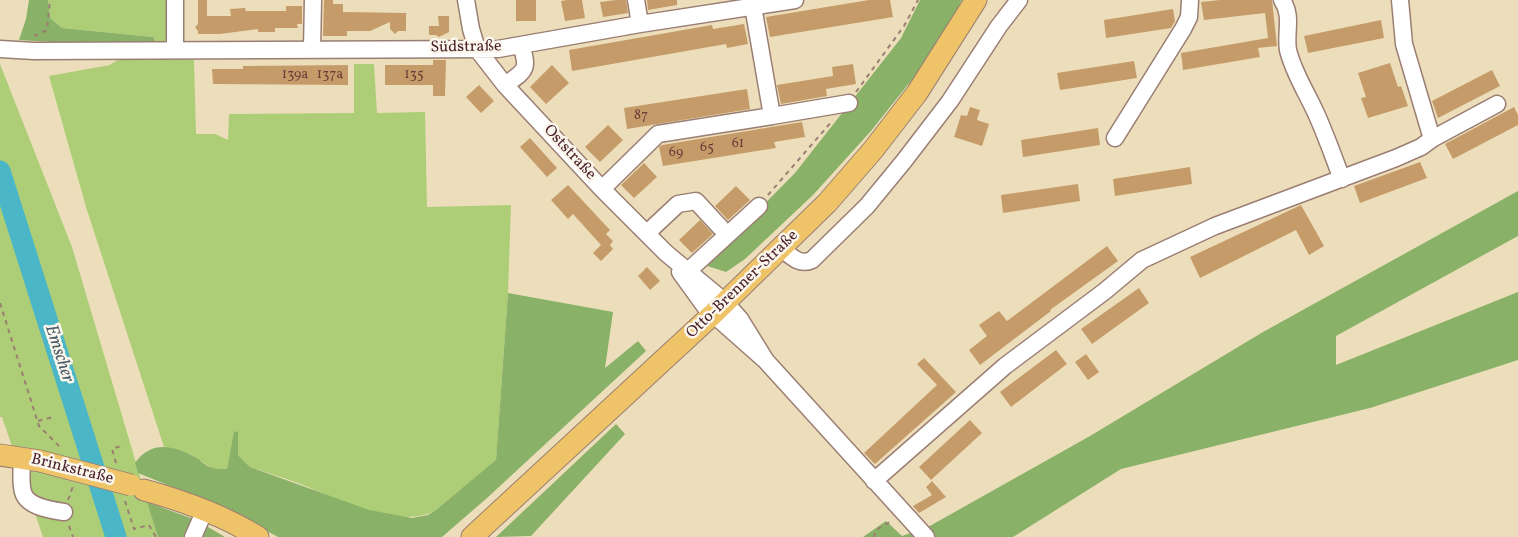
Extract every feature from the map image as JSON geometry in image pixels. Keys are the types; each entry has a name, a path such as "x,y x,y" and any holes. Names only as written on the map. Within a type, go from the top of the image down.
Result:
{"main road":[{"name":"Otto-Brenner-Straße","path":"472,537 719,308 827,203 873,150 916,93 976,0"},
{"name":"Brinkstraße","path":"0,454 31,459 178,499 214,514 258,537"},
{"name":"Brinkstraße","path":"137,488 197,528 238,537"}],"street":[{"path":"175,0 175,50"},
{"path":"312,49 313,0"},
{"path":"466,0 477,49"},
{"path":"636,0 640,24"},
{"name":"Südstraße","path":"0,49 34,51 498,49 745,5 795,0"},
{"path":"781,248 798,261 805,263 812,260 859,214 904,161 950,101 999,26 1019,0"},
{"path":"1115,138 1183,29 1189,17 1190,0"},
{"path":"1282,0 1290,19 1287,33 1288,49 1293,67 1315,111 1342,179"},
{"path":"1400,0 1404,44 1432,139"},
{"path":"745,5 772,116"},
{"path":"505,85 525,69 527,62 521,45"},
{"name":"Oststraße","path":"477,49 505,85 602,189 719,308"},
{"path":"602,189 658,134 849,102"},
{"path":"874,481 1005,366 1105,291 1142,260 1225,222 1421,147 1497,104"},
{"path":"646,233 678,204 696,201 721,228"},
{"path":"688,271 759,206"},
{"name":"Oststraße","path":"666,253 688,271 766,361 926,537"},
{"path":"31,459 22,492 26,498 37,505 64,512"}],"path":[{"path":"34,51 33,36 47,30 50,0"},
{"path":"0,303 39,426"},
{"path":"38,421 53,417"},
{"path":"112,449 124,445"},
{"path":"874,537 876,530 904,513"},
{"path":"137,528 149,525 156,537"}],"green space":[{"path":"29,0 48,0 50,18 62,28 153,37 157,44 84,44 19,40"},
{"path":"48,0 172,0 168,40 157,44 153,37 62,28 50,18"},
{"path":"920,0 962,0 934,52 871,131 813,195 745,259 726,272 704,265 795,173 901,38"},
{"path":"120,58 194,60 196,134 215,134 228,140 229,114 354,113 354,64 374,64 377,113 425,112 427,207 511,205 508,293 496,461 436,510 422,516 406,517 370,511 297,482 250,467 238,455 238,432 234,431 227,470 212,468 192,455 164,447 86,207 49,76 110,65"},
{"path":"0,64 72,247 158,537 43,537 2,417 0,417"},
{"path":"1518,191 1518,236 1336,336 1336,365 1518,292 1518,360 1370,408 1121,469 1013,537 863,537 886,521 902,536 928,527 1090,436 1263,332"},
{"path":"508,293 613,312 605,368 638,341 646,351 442,537 278,537 219,506 138,473 135,463 141,456 155,448 162,447 185,452 207,466 227,469 234,431 238,432 238,455 250,467 369,510 412,518 428,515 496,460"},
{"path":"616,424 625,434 531,536 496,537"},
{"path":"147,502 196,520 225,537 158,537"}],"building":[{"path":"198,0 207,0 207,16 231,16 230,9 286,11 286,6 302,6 302,24 297,24 298,28 275,28 275,32 258,32 258,29 220,34 198,34 195,27 198,24"},
{"path":"324,0 333,0 333,4 343,4 343,12 407,13 406,31 398,31 395,34 390,29 390,22 370,31 347,31 347,36 323,36"},
{"path":"516,0 536,0 536,21 516,21"},
{"path":"582,0 585,18 565,21 561,1"},
{"path":"626,0 628,13 603,17 600,2"},
{"path":"647,0 677,0 677,5 648,10"},
{"path":"869,0 890,0 893,17 770,37 766,17"},
{"path":"1272,0 1277,46 1258,48 1260,57 1183,70 1181,53 1268,38 1265,13 1204,20 1201,2"},
{"path":"1173,9 1175,21 1171,28 1106,38 1104,20"},
{"path":"438,16 449,16 449,32 439,37 429,35 429,26 439,26"},
{"path":"1381,20 1384,38 1308,53 1304,36"},
{"path":"744,24 748,44 727,48 726,44 572,71 569,50 712,25 713,29"},
{"path":"433,60 446,60 445,96 433,96 433,85 385,85 385,65 433,65"},
{"path":"1134,61 1137,78 1060,90 1057,73"},
{"path":"1390,63 1398,87 1401,86 1408,106 1368,118 1361,98 1366,97 1358,73"},
{"path":"853,64 856,84 826,89 827,96 781,104 777,85 833,76 832,67"},
{"path":"348,65 348,85 213,84 212,69 243,69 243,66"},
{"path":"552,65 569,83 546,104 530,87"},
{"path":"1492,70 1500,86 1438,118 1432,101"},
{"path":"479,85 494,101 481,113 466,97"},
{"path":"747,89 750,109 627,129 624,108"},
{"path":"970,107 980,110 977,120 989,124 982,146 954,137 961,115 967,116"},
{"path":"1514,107 1518,115 1518,125 1453,159 1445,144"},
{"path":"802,122 805,137 774,142 776,148 663,166 659,147 662,145"},
{"path":"608,125 623,140 600,162 585,147"},
{"path":"1098,128 1100,145 1023,157 1021,140"},
{"path":"530,138 557,168 547,177 520,147"},
{"path":"1420,162 1427,178 1360,203 1354,186"},
{"path":"644,163 657,177 634,198 621,185"},
{"path":"1190,167 1192,184 1115,196 1113,179"},
{"path":"1078,184 1080,201 1003,213 1001,195"},
{"path":"568,185 610,230 606,234 613,241 610,245 613,249 601,261 593,253 601,245 573,214 568,219 551,200"},
{"path":"736,186 750,200 728,220 715,206"},
{"path":"1301,205 1324,246 1309,255 1296,230 1200,278 1190,257"},
{"path":"700,220 713,234 692,253 679,240"},
{"path":"1107,246 1118,261 980,365 969,350 987,336 979,325 999,311 1007,321"},
{"path":"647,267 660,281 650,290 638,276"},
{"path":"1139,288 1149,303 1092,344 1081,329"},
{"path":"1056,350 1067,364 1011,407 1000,392"},
{"path":"1086,354 1099,372 1088,380 1075,362"},
{"path":"924,358 956,392 875,464 864,453 937,385 917,364"},
{"path":"970,420 982,433 931,480 919,467"},
{"path":"932,481 946,497 919,513 913,506 932,495 926,487"}],"waterway":[{"name":"Emscher","path":"0,171 116,537"}]}
